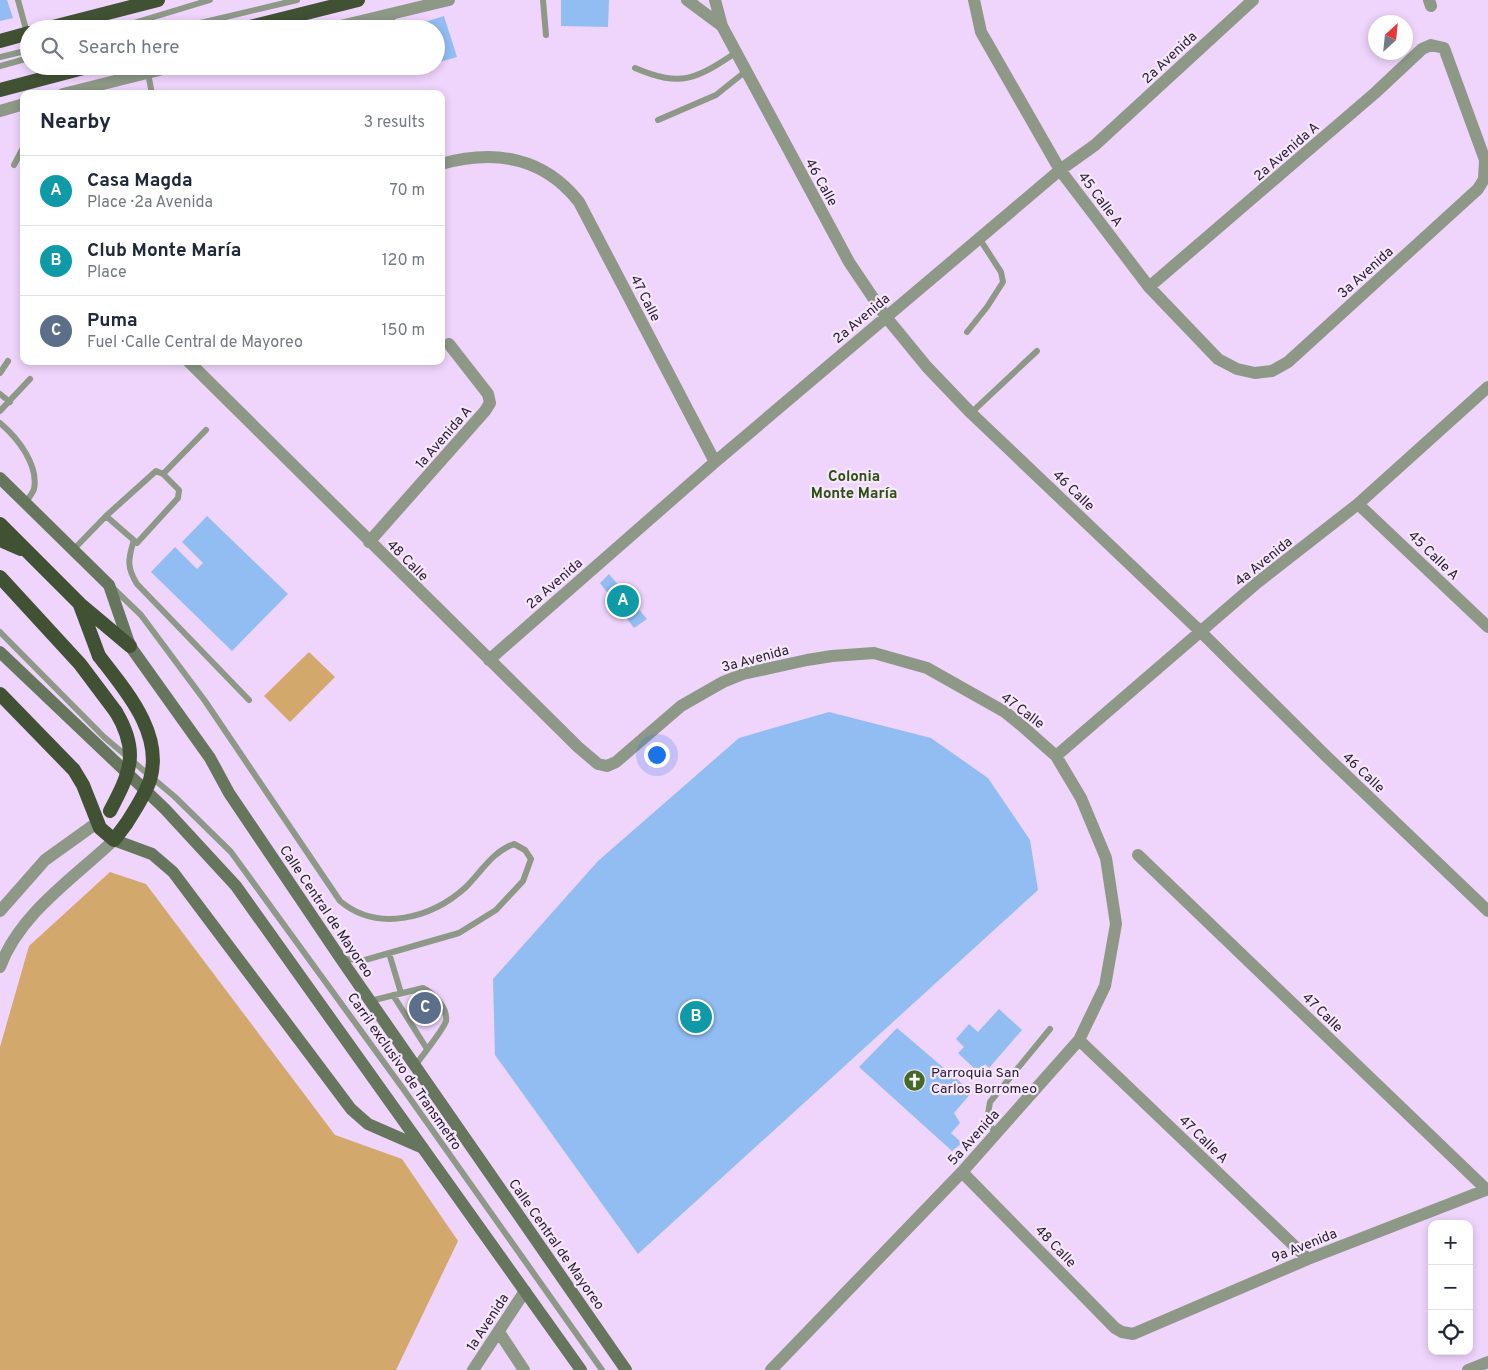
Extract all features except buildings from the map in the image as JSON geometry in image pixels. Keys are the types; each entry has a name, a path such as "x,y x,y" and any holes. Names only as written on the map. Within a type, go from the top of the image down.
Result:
{"highway":[{"path":"79,20 158,0"},
{"path":"278,20 358,0"},
{"path":"0,42 20,36"},
{"path":"0,90 57,75"},
{"path":"0,524 80,604 130,646"},
{"path":"0,540 29,552"},
{"path":"0,577 80,664 116,712 128,738 131,758 128,775 110,811 98,822"},
{"path":"0,694 74,770 83,785 104,833 114,840 126,824 149,782 153,765 152,749 140,716 99,656 80,604"}],"main road":[{"name":"Calle Central de Mayoreo","path":"0,478 109,585 130,646 210,758 229,793 341,959 626,1370"},
{"path":"0,652 166,809 226,874 424,1148 581,1370"},
{"path":"114,840 152,854 173,872 359,1118 424,1148"}],"street":[{"path":"363,20 449,0"},
{"name":"46 Calle","path":"687,0 722,26"},
{"name":"46 Calle","path":"715,0 722,26 849,262 886,317 927,367 971,413 1202,633 1324,755 1488,911"},
{"name":"45 Calle A","path":"974,0 981,32 1060,170 1149,287 1218,359 1237,369 1256,373"},
{"name":"2a Avenida","path":"488,660 715,462 979,238 1060,170 1095,145 1253,0"},
{"name":"2a Avenida A","path":"1149,287 1375,93 1422,50 1431,45 1444,48"},
{"name":"3a Avenida","path":"1256,373 1272,371 1288,362 1470,198 1484,179 1485,160 1444,48"},
{"path":"79,90 140,75"},
{"path":"0,111 20,105"},
{"name":"47 Calle","path":"445,163 485,157 518,160 534,164 549,172 568,188 579,202 715,462"},
{"name":"1a Avenida A","path":"369,542 490,403 488,394 449,344"},
{"name":"48 Calle","path":"192,365 578,747 598,764 607,766 616,762"},
{"name":"4a Avenida","path":"1056,756 1202,633 1258,582 1358,504 1488,387"},
{"name":"45 Calle A","path":"1358,504 1488,627"},
{"name":"3a Avenida","path":"616,762 688,702 723,682 743,674 832,656 874,654 927,668"},
{"name":"47 Calle","path":"927,668 1005,712 1056,756 1081,798"},
{"name":"5a Avenida","path":"771,1370 962,1172 1079,1040 1105,986 1116,924 1106,858 1081,798"},
{"path":"0,911 45,860 98,822"},
{"path":"0,967 6,952 21,928 71,878 114,840"},
{"name":"47 Calle","path":"1138,855 1488,1189"},
{"name":"47 Calle A","path":"1079,1040 1308,1259"},
{"name":"48 Calle","path":"962,1172 1115,1328 1122,1332 1133,1334"},
{"name":"9a Avenida","path":"1133,1334 1308,1259 1488,1189"},
{"name":"1a Avenida","path":"473,1370 525,1291"},
{"path":"499,1332 524,1370"},
{"path":"1468,1370 1487,1365"}],"lane":[{"path":"18,0 24,20"},
{"path":"144,20 210,0"},
{"path":"214,20 297,0"},
{"path":"543,0 546,36"},
{"path":"391,13 392,20"},
{"path":"0,57 20,52"},
{"path":"634,68 655,76 691,78 705,73 736,52"},
{"path":"0,66 20,60"},
{"path":"658,120 716,95 746,71"},
{"path":"148,75 151,90"},
{"path":"14,165 20,154"},
{"path":"967,332 987,308 1003,282 1001,272 979,238"},
{"path":"971,413 1037,351"},
{"path":"0,373 8,361"},
{"path":"0,411 30,379"},
{"path":"0,394 10,402"},
{"path":"0,423 22,448 30,463 34,478 34,490 26,503"},
{"path":"163,474 206,430"},
{"path":"74,549 151,474 156,472 163,474 179,490 178,498 139,542 134,542"},
{"path":"106,516 134,542"},
{"path":"134,542 128,558 128,570 137,584 249,700"},
{"path":"109,585 141,615 205,702 340,901 352,911 369,918 389,920 430,912 465,887 500,849 514,844 525,850 531,859 522,881 496,910 459,933 365,960 341,959"},
{"name":"Carril exclusivo de Transmetro","path":"0,632 104,737 175,797 231,852 298,942 602,1370"},
{"path":"389,953 401,993"},
{"path":"370,1001 423,988 433,992 445,1011 446,1021 415,1066"},
{"path":"393,995 426,1049"},
{"path":"996,1134 987,1120 990,1102 1050,1029"}],"shaded area":[{"path":"309,652 335,677 290,722 264,696"},
{"path":"110,872 146,884 335,1135 402,1159 458,1241 396,1370 0,1370 0,1047 29,946"}],"place":[{"name":"Casa Magda","path":"623,601"},
{"name":"Puma","path":"425,1008"},
{"name":"Club Monte María","path":"696,1017"},
{"name":"Parroquia San Carlos Borromeo","path":"915,1080"}],"district":[{"name":"Colonia Monte María","path":"854,484"}]}
